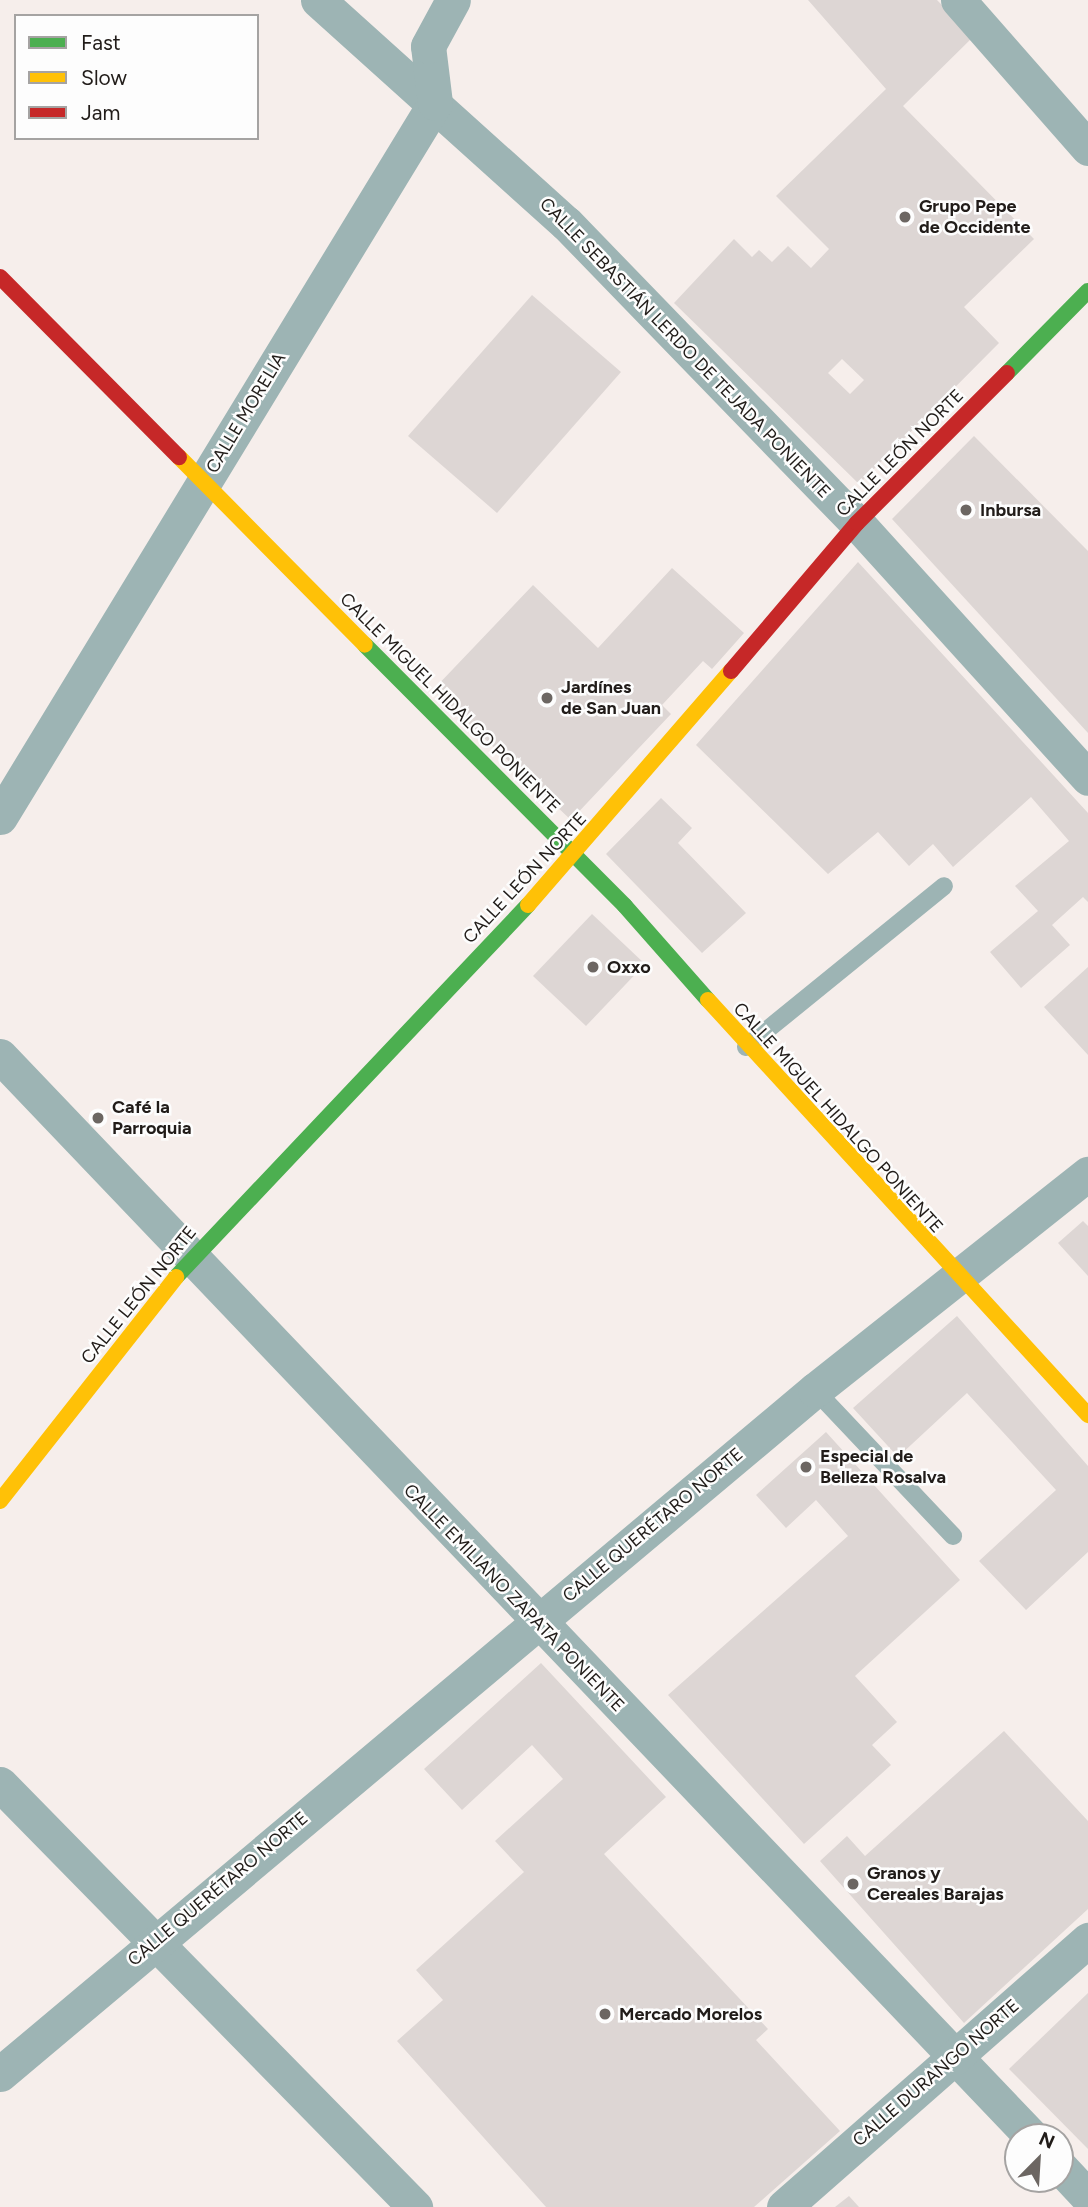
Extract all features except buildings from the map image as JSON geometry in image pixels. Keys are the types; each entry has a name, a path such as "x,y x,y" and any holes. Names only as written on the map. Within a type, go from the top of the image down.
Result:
{"street":[{"name":"CALLE SEBASTIÁN LERDO DE TEJADA PONIENTE","path":"318,0 566,223 857,523 1088,778"},
{"path":"435,103 428,46 453,0"},
{"path":"958,0 1088,148"},
{"name":"CALLE MORELIA","path":"0,817 435,103"},
{"name":"CALLE MIGUEL HIDALGO PONIENTE","path":"0,277 575,856 957,1277 1088,1415"},
{"name":"CALLE LEÓN NORTE","path":"0,1501 190,1259 575,856 857,523 1088,291"},
{"name":"CALLE EMILIANO ZAPATA PONIENTE","path":"0,1056 537,1623 956,2055 1018,2123"},
{"name":"CALLE QUERÉTARO NORTE","path":"0,2074 156,1939 815,1390 1088,1174"},
{"path":"0,1784 156,1939 415,2207"},
{"name":"CALLE DURANGO NORTE","path":"784,2207 1088,1940"},
{"path":"1074,2182 1088,2197"}],"lane":[{"path":"746,1047 944,886"},
{"path":"815,1390 954,1536"}],"traffic: fast":[{"path":"1007,373 1088,291"},
{"path":"365,645 625,906 708,1000"},
{"path":"176,1277 528,905"}],"traffic: slow":[{"path":"179,457 365,645"},
{"path":"528,905 731,671"},
{"path":"708,1000 1088,1415"},
{"path":"0,1501 176,1277"}],"traffic: jam":[{"path":"0,277 179,457"},
{"path":"731,671 857,523 1007,373"}],"place":[{"name":"Grupo Pepe de Occidente","path":"905,217"},
{"name":"Inbursa","path":"966,510"},
{"name":"Jardínes de San Juan","path":"547,698"},
{"name":"Oxxo","path":"593,967"},
{"name":"Café la Parroquia","path":"98,1118"},
{"name":"Especial de Belleza Rosalva","path":"806,1467"},
{"name":"Granos y Cereales Barajas","path":"853,1884"},
{"name":"Mercado Morelos","path":"605,2014"}]}
